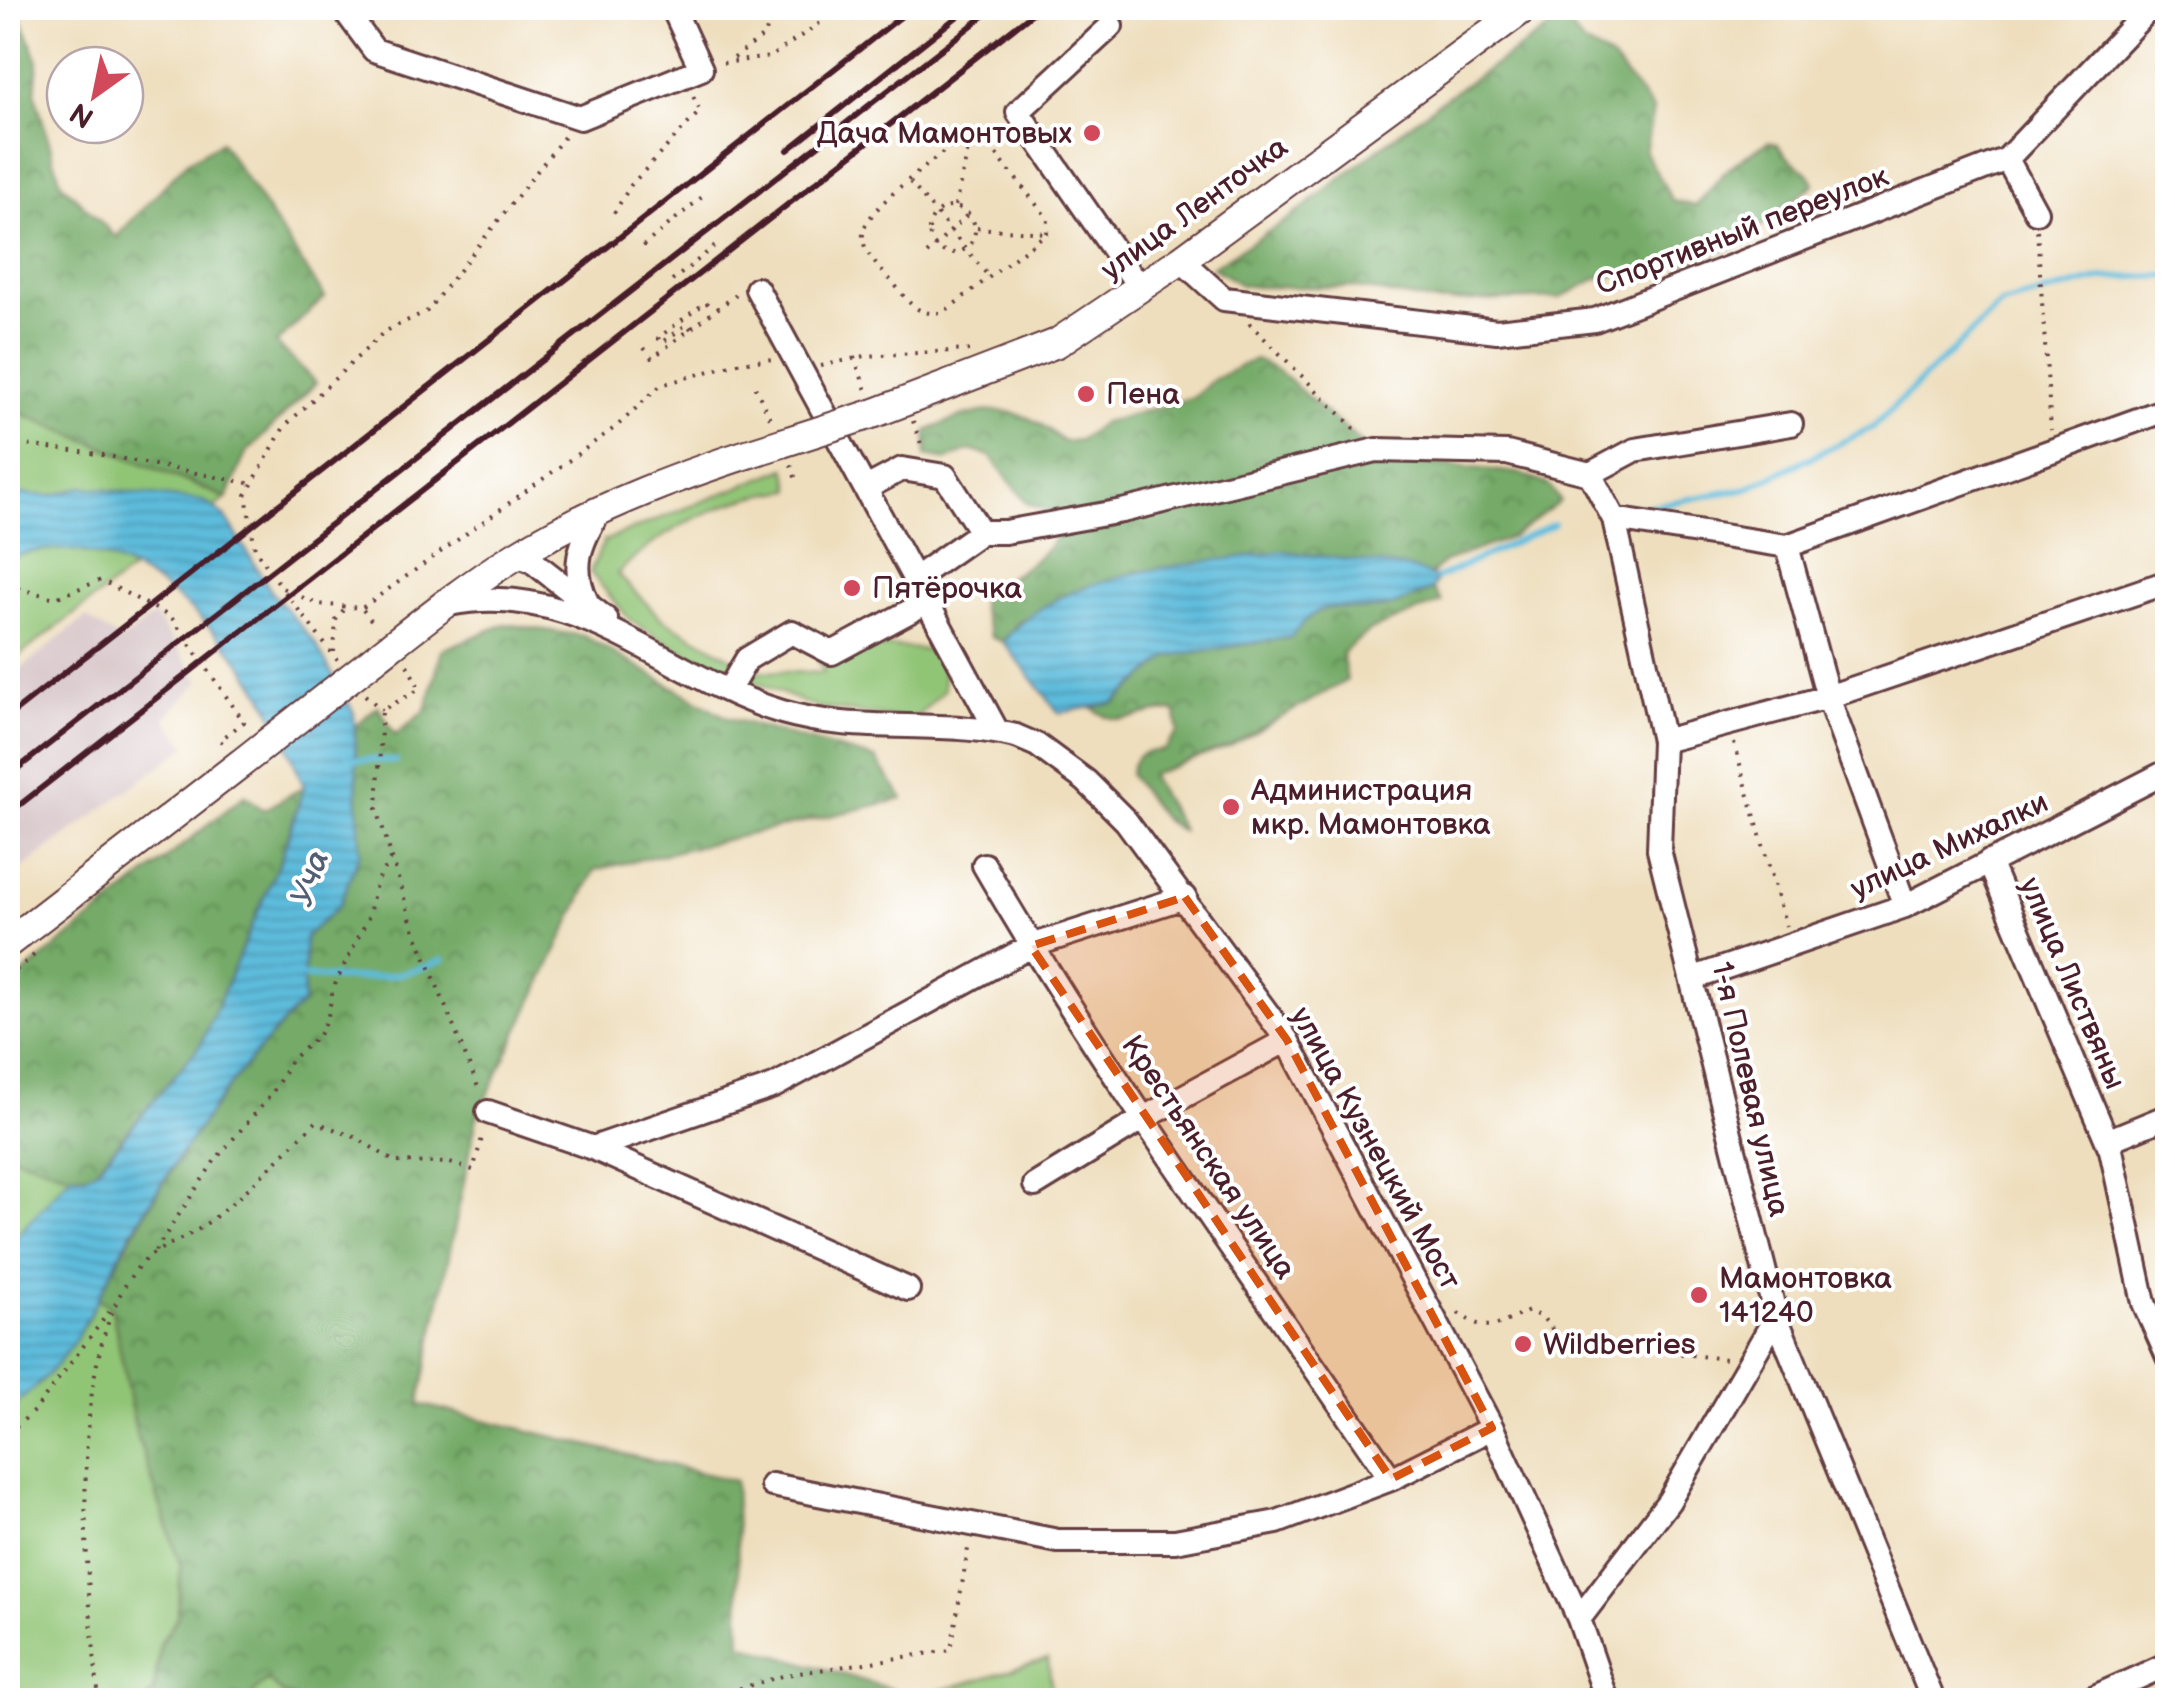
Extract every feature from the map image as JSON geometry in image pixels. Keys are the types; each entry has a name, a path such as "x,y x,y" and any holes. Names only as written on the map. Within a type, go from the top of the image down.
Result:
{"main road":[{"name":"улица Ленточка","path":"8,942 240,764 378,647 516,555 599,512 706,466 875,413 1057,343 1181,260 1524,8"}],"street":[{"path":"343,8 374,50 580,118 692,72 672,8"},
{"name":"Спортивный переулок","path":"1224,299 1497,331 1595,320 2007,158 2150,8"},
{"path":"1111,26 1018,112 1026,130 1140,288"},
{"path":"2007,158 2036,212"},
{"path":"1181,260 1224,299"},
{"path":"757,289 917,577 997,732"},
{"path":"1614,519 1786,546 2168,408"},
{"path":"917,577 981,532 1122,511 1376,450 1507,452 1590,474 1636,450 1792,424"},
{"path":"868,487 902,469 945,476 981,532"},
{"name":"1-я Полевая улица","path":"1590,474 1614,519 1663,741 1659,850 1776,1317 1933,1700"},
{"path":"588,605 576,580 579,548 599,512"},
{"path":"1786,546 1828,697 1905,906"},
{"path":"516,555 532,561 628,637"},
{"path":"516,555 528,586 554,606"},
{"path":"1663,741 1828,697 2168,582"},
{"path":"445,604 496,596 554,606 628,637"},
{"path":"728,691 747,659 792,632 832,652 929,601"},
{"name":"улица Кузнецкий Мост","path":"628,637 728,691 781,712 834,724 997,732 1037,745 1086,781 1126,822 1287,1040 1492,1428 1579,1620 1607,1700"},
{"name":"улица Михалки","path":"1694,978 1905,906 2168,771"},
{"name":"улица Листвяны","path":"1989,862 2107,1140 2144,1303 2168,1357"},
{"name":"Крестьянская улица","path":"984,865 1144,1118 1391,1479"},
{"path":"593,1148 774,1086 1032,946 1184,897"},
{"path":"1035,1185 1144,1118 1287,1040"},
{"path":"488,1112 593,1148 908,1288"},
{"path":"2107,1140 2168,1116"},
{"path":"1579,1620 1669,1502 1776,1317"},
{"path":"772,1485 1058,1541 1175,1540 1277,1522 1391,1479 1492,1428"},
{"path":"2088,1700 2168,1664"}],"path":[{"path":"774,8 765,35 731,61 770,57 842,8"},
{"path":"614,214 630,185 700,111 692,72"},
{"path":"340,665 255,550 246,494 284,427 384,332 428,311 507,205 580,118"},
{"path":"954,207 972,137"},
{"path":"972,137 988,144 1048,219 1047,234 944,312 928,315 914,308 878,265 866,250 862,233 870,215 910,181 956,142 972,137"},
{"path":"910,181 990,278"},
{"path":"643,246 702,197"},
{"path":"936,213 954,207 968,214 974,228 965,248"},
{"path":"2036,212 2052,450"},
{"path":"936,213 929,232 935,246 949,252 965,248"},
{"path":"927,254 968,214"},
{"path":"974,228 1047,234"},
{"path":"672,281 715,246"},
{"path":"644,348 652,358 751,284 757,289"},
{"path":"1224,299 1376,450"},
{"path":"691,329 687,324 662,343 658,338 706,302 713,312"},
{"path":"282,588 317,604 362,608 617,426 661,385 738,363 801,365 854,357 984,350"},
{"path":"854,357 875,413"},
{"path":"756,387 782,443"},
{"path":"913,422 924,450"},
{"path":"8,443 98,454 253,484"},
{"path":"8,586 55,598 102,580 171,617 244,722 220,740"},
{"path":"334,656 336,620 346,605"},
{"path":"362,608 378,647"},
{"path":"382,710 420,689 402,658"},
{"path":"358,688 382,710"},
{"path":"155,1251 202,1228 316,1122 357,1138 395,1162 450,1163 474,1170 488,1112 410,921 377,809 382,710"},
{"path":"1729,724 1791,945"},
{"path":"8,1434 36,1409 138,1267 155,1251 215,1160 271,1094 292,1059 318,1035 328,1016 340,972 368,918 377,880 392,857"},
{"path":"99,1700 84,1532 92,1404 112,1308"},
{"path":"1458,1312 1478,1327 1490,1328 1529,1311 1543,1318 1560,1340 1752,1362"},
{"path":"700,1700 786,1674 951,1650 972,1524"}],"highlighted area":[{"path":"1185,897 1287,1040 1492,1428 1391,1479 1031,946"}],"shaded area":[{"path":"154,615 200,681 165,718 187,746 8,879 8,679 86,617 121,641"}],"green space":[{"path":"8,8 17,8 38,61 35,94 45,128 45,145 50,145 61,183 116,237 187,162 221,142 325,297 276,343 316,383 246,453 227,498 8,408"},
{"path":"1563,19 1584,44 1612,59 1653,110 1645,152 1673,201 1696,206 1729,167 1768,142 1778,144 1814,184 1735,247 1685,263 1598,278 1560,298 1437,302 1351,287 1257,287 1241,285 1212,267 1290,218 1436,104"},
{"path":"1255,359 1278,371 1377,457 1518,473 1549,485 1560,501 1512,537 1444,562 1430,575 1283,551 1020,620 1003,642 991,637 981,608 982,594 1043,553 1060,530 1064,517 1027,503 990,456 970,450 947,460 926,456 927,431 964,416 998,411 1031,419 1063,442 1079,440 1103,423 1194,397 1211,381"},
{"path":"8,408 227,498 8,664"},
{"path":"786,468 792,490 743,500 697,517 654,542 617,574 662,619 755,671 824,673 818,659 884,646 942,651 944,690 914,720 815,707 684,653 630,620 590,572 604,541"},
{"path":"1433,589 1442,602 1370,630 1342,653 1347,680 1230,746 1150,775 1183,832 1163,819 1130,775 1137,758 1164,750 1178,732 1176,712 1122,719 1102,715 1092,707 1115,703 1169,656 1290,637 1323,609 1387,607"},
{"path":"505,624 584,636 728,718 876,759 903,799 595,870 477,1117 419,1404 735,1481 741,1644 918,1697 917,1700 291,1700 267,1680 247,1700 147,1700 154,1692 160,1644 177,1618 181,1567 136,1432 112,1309 98,1298 189,1142 243,1069 303,1003 305,937 339,905 360,853 353,728 378,706 395,735 426,710 442,650"},
{"path":"304,787 282,856 201,1044 92,1174 71,1175 8,1154 8,986 245,795 263,810"},
{"path":"8,1154 71,1175 98,1297 112,1308 136,1432 181,1567 177,1618 160,1644 154,1692 147,1700 8,1700"},
{"path":"1048,1659 1053,1700 917,1700 918,1697"},
{"path":"267,1679 290,1700 247,1700"}],"water":[{"name":"Уча","path":"83,487 203,501 225,516 271,591 315,643 354,713 360,853 339,906 305,937 303,1003 257,1051 176,1160 72,1345 34,1388 8,1409 8,1246 71,1175 85,1176 98,1168 201,1044 282,856 304,787 255,683 209,627 181,601 149,578 115,561 80,551 44,550 8,559 8,493 50,496"},
{"path":"1283,551 1409,568 1438,578 1433,589 1387,607 1323,609 1291,637 1169,656 1114,703 1059,713 1003,642 1028,617 1059,598 1094,584 1171,567"}],"waterway":[{"path":"1636,509 1748,488 1873,427 2001,304 2103,278 2168,276"},
{"path":"1438,578 1554,524"},
{"path":"347,759 396,761"},
{"path":"298,976 372,977 408,972 443,960"}],"railway":[{"path":"8,717 912,8"},
{"path":"788,150 968,8"},
{"path":"8,776 994,8"},
{"path":"8,814 1039,8"}],"place":[{"name":"Дача Мамонтовых","path":"1092,133"},
{"name":"Пена","path":"1086,394"},
{"name":"Пятёрочка","path":"852,588"},
{"name":"Администрация мкр. Мамонтовка","path":"1231,807"},
{"name":"Мамонтовка 141240","path":"1699,1295"},
{"name":"Wildberries","path":"1523,1344"}]}
